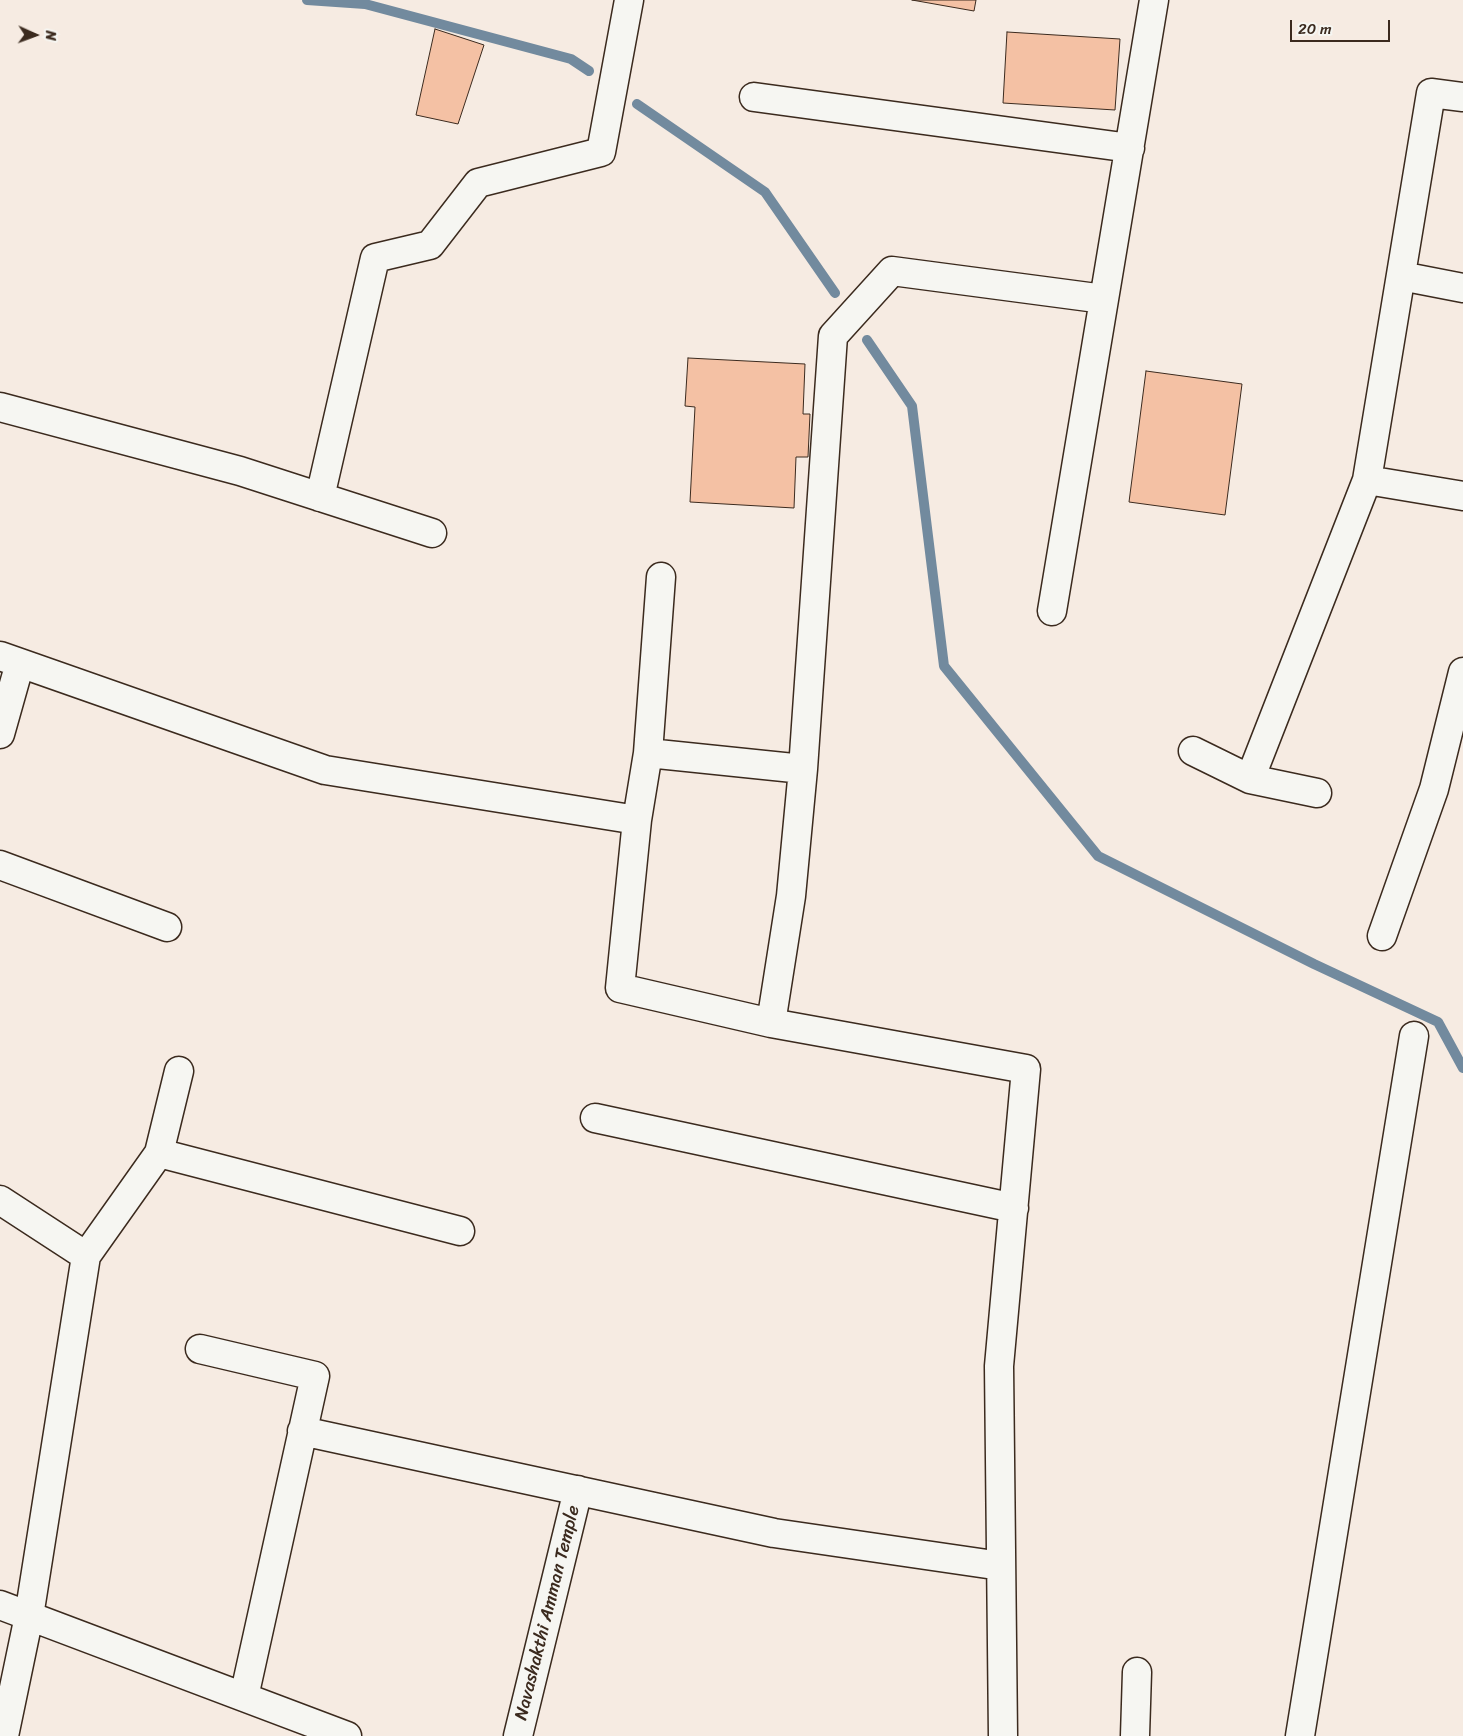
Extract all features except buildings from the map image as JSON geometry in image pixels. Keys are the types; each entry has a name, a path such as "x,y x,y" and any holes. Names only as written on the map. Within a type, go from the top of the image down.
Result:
{"street":[{"path":"320,497 375,258 430,245 478,183 601,152 629,0"},
{"path":"1052,611 1154,0"},
{"path":"1250,780 1367,480 1431,94 1463,97"},
{"path":"754,97 1130,148"},
{"path":"770,1023 790,896 803,769 834,336 892,271 1104,299"},
{"path":"1400,276 1463,288"},
{"path":"0,407 240,471 432,533"},
{"path":"1367,480 1463,496"},
{"path":"661,577 648,754 637,820 620,988 770,1023 1026,1069 999,1366 1003,1736"},
{"path":"0,734 10,660 325,770 637,820"},
{"path":"1382,936 1434,789 1463,672"},
{"path":"1193,751 1250,780 1317,793"},
{"path":"648,754 803,769"},
{"path":"0,865 167,927"},
{"path":"1300,1736 1414,1036"},
{"path":"4,1736 28,1616 86,1256 159,1153 179,1072"},
{"path":"595,1118 1014,1208"},
{"path":"159,1153 460,1231"},
{"path":"0,1200 86,1256"},
{"path":"200,1349 315,1376 244,1697"},
{"path":"302,1431 774,1534 1001,1566"},
{"name":"Navashakthi Amman Temple","path":"518,1736 578,1490"},
{"path":"0,1605 348,1736"},
{"path":"1135,1736 1137,1672"}],"waterway":[{"path":"307,0 365,4 571,59 589,71"},
{"path":"637,104 765,192 835,293"},
{"path":"867,340 912,406 944,666 1098,856 1314,964 1438,1022 1463,1068"}]}
